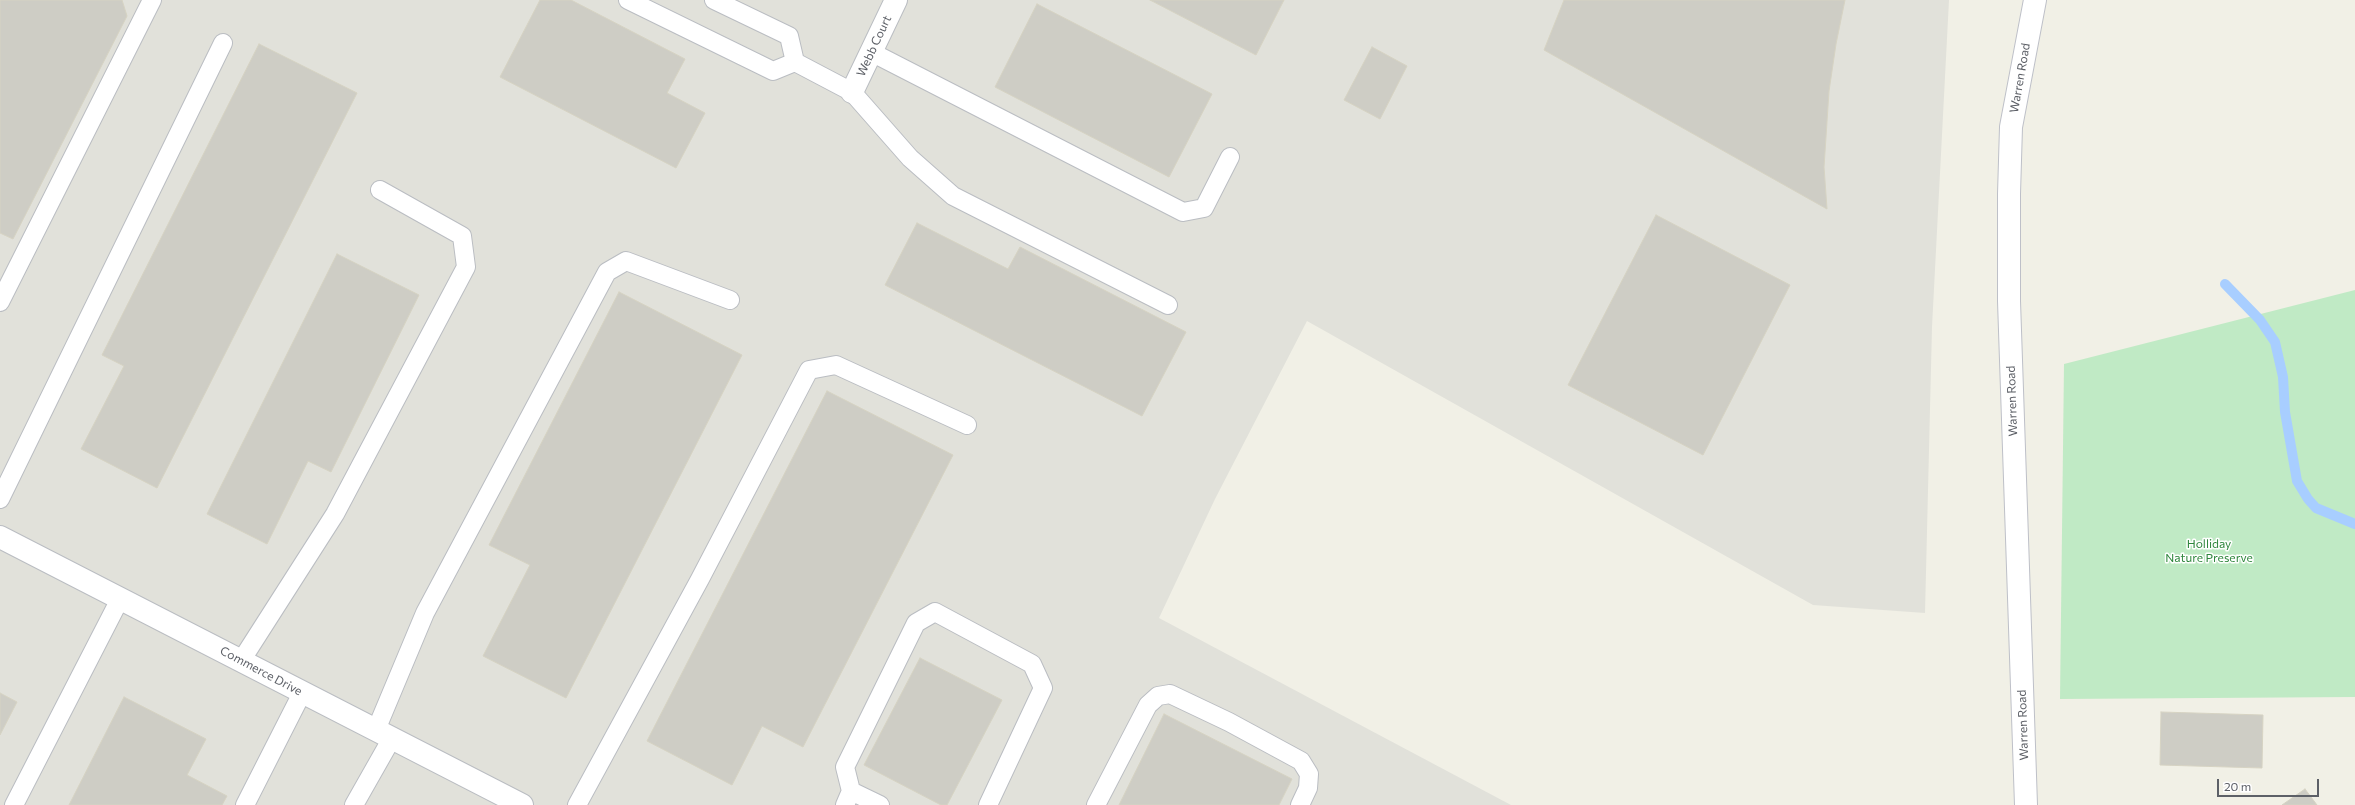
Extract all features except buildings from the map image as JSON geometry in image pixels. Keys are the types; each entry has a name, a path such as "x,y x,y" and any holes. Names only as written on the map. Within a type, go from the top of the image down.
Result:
{"main road":[{"name":"Webb Court","path":"852,92 896,0"},
{"name":"Warren Road","path":"2026,805 2010,333 2009,194 2011,127 2035,0"},
{"name":"Commerce Drive","path":"0,537 522,805"}],"lane":[{"path":"0,302 152,0"},
{"path":"628,0 773,71 795,62"},
{"path":"714,0 789,36 795,62 852,92 910,158 953,196 1168,304"},
{"path":"0,499 222,43"},
{"path":"871,52 1183,212 1204,208 1230,157"},
{"path":"241,660 335,514 466,267 462,236 380,190"},
{"path":"354,805 384,734 424,613 607,272 626,261 730,300"},
{"path":"577,805 700,579 809,370 836,365 967,425"},
{"path":"14,805 120,599"},
{"path":"880,805 848,798 845,767 916,623 934,612 1032,664 1043,688 988,805"},
{"path":"244,805 302,693"},
{"path":"1096,805 1148,705 1158,696 1170,694 1229,722 1301,761 1309,774 1308,788 1300,805"}],"shaded area":[{"path":"0,0 1949,0 1932,327 1925,613 1813,605 1307,321 1215,499 1159,618 1511,805 0,805"}],"green space":[{"name":"Holliday Nature Preserve","path":"2355,290 2355,697 2060,699 2064,364"}],"waterway":[{"path":"2225,284 2260,320 2275,342 2283,377 2285,412 2297,481 2308,499 2316,508 2355,524"}]}
